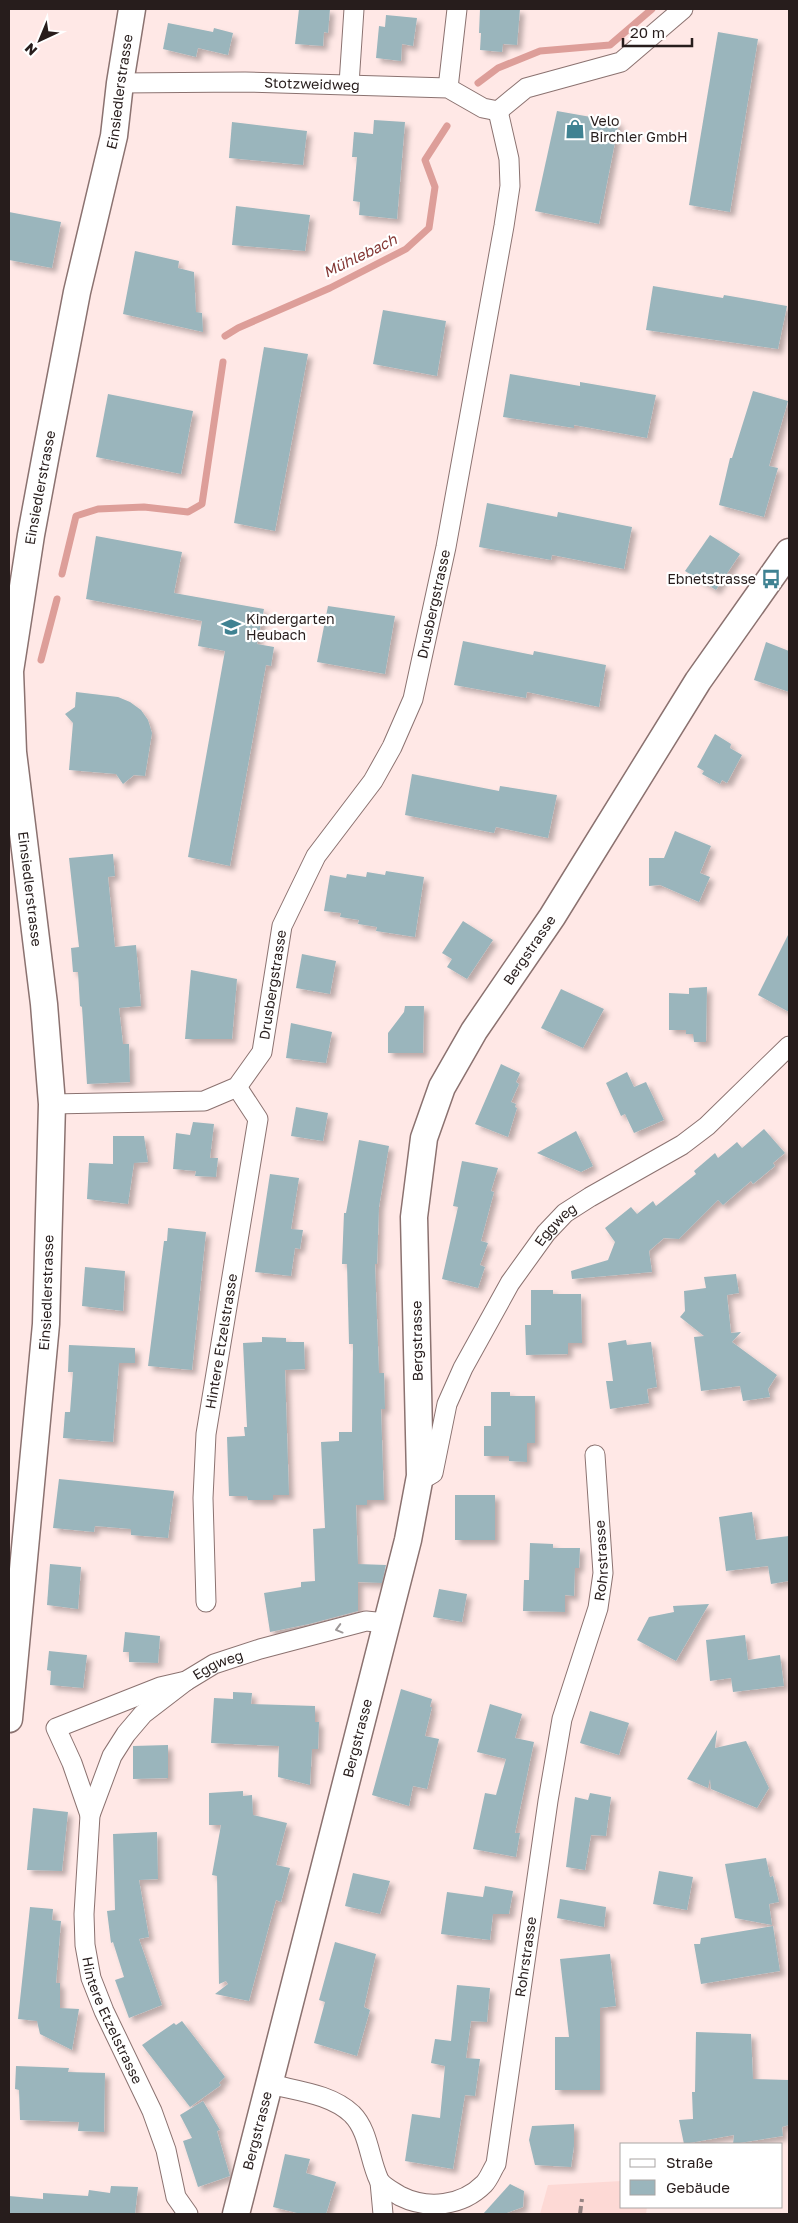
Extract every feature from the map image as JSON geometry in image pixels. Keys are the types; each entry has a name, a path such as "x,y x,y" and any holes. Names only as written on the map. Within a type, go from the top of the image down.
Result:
{"street":[{"name":"Einsiedlerstrasse","path":"9,1720 46,1324 52,1104 43,994 15,816 10,671 32,526 78,292 114,136 132,9"},
{"path":"349,84 354,9"},
{"path":"448,88 458,9"},
{"path":"498,111 526,88 621,62 683,9"},
{"name":"Stotzweidweg","path":"120,83 349,84 448,88 483,108 498,111"},
{"name":"Drusbergstrasse","path":"237,1087 262,1052 282,926 316,856 373,781 392,747 413,699 446,547 510,186 509,159 498,111"},
{"name":"Bergstrasse","path":"236,2214 408,1540 420,1476 414,1217 424,1138 442,1087 474,1031 552,917 698,682 789,552"},
{"name":"Eggweg","path":"420,1476 428,1476 433,1473 447,1404 484,1328 520,1268 546,1233 565,1213 682,1145 749,1086 789,1046"},
{"path":"52,1104 204,1102 237,1087"},
{"name":"Hintere Etzelstrasse","path":"206,1602 203,1498 206,1434 258,1119 237,1087"},
{"name":"Rohrstrasse","path":"380,2182 393,2192 413,2202 440,2205 462,2200 485,2183 496,2164 548,1801 562,1720 598,1608 603,1573 595,1455"},
{"name":"Eggweg","path":"56,1728 160,1687 186,1681 214,1664 260,1649 366,1622 386,1623"},
{"name":"Hintere Etzelstrasse","path":"186,1681 143,1714 126,1734 112,1756 90,1815 84,1914 85,1945 91,1978 104,2011 152,2111 166,2150 176,2198 188,2214"},
{"name":"Hintere Etzelstrasse","path":"56,1728 72,1763 90,1815"},
{"path":"270,2084 322,2097 338,2103 352,2114 363,2130 380,2182 383,2214"}],"shaded area":[{"path":"620,2181 620,2208 647,2208 646,2214 540,2214 548,2185"}],"building":[{"path":"299,9 330,9 328,33 324,32 323,46 295,44"},
{"path":"480,9 520,9 517,45 503,44 502,52 480,50"},
{"path":"386,15 417,18 413,46 402,44 401,61 376,58 379,26 385,27"},
{"path":"168,23 213,32 214,28 233,33 228,55 198,48 196,57 163,49"},
{"path":"718,32 758,39 730,212 689,205"},
{"path":"557,111 619,122 599,224 535,211"},
{"path":"374,120 405,122 397,219 359,215 360,202 353,201 357,157 352,157 354,132 373,134"},
{"path":"232,122 307,131 303,165 229,158"},
{"path":"236,206 310,215 305,251 232,245"},
{"path":"9,212 61,222 52,268 9,260"},
{"path":"135,251 179,261 178,268 194,272 196,312 202,313 203,332 123,314"},
{"path":"653,286 723,298 724,295 787,306 778,349 646,330"},
{"path":"383,310 446,321 437,376 373,364"},
{"path":"264,347 308,354 275,531 234,523"},
{"path":"510,374 580,386 580,382 656,395 647,438 574,425 574,428 503,417"},
{"path":"753,391 788,401 769,466 778,468 764,517 719,505 730,458 732,458"},
{"path":"108,394 193,411 181,474 96,457"},
{"path":"487,503 557,517 558,512 632,527 624,569 552,555 551,560 479,547"},
{"path":"710,535 740,554 716,590 685,571"},
{"path":"96,536 182,552 174,593 264,609 257,644 274,647 271,666 266,665 230,866 188,857 225,651 198,646 202,621 86,599"},
{"path":"328,606 395,616 385,674 317,662"},
{"path":"463,641 533,655 534,651 606,665 599,707 527,692 526,698 454,685"},
{"path":"766,642 789,651 789,692 754,680"},
{"path":"76,692 118,697 130,702 141,710 148,720 152,733 145,776 134,775 123,784 116,774 69,770 73,723 65,714 75,707"},
{"path":"715,734 731,744 730,748 742,755 727,783 722,780 720,784 702,774 704,771 697,767"},
{"path":"412,774 499,791 500,786 557,795 548,838 496,827 494,833 405,815"},
{"path":"675,831 711,846 700,873 710,877 699,902 660,885 649,886 649,858 664,858"},
{"path":"113,854 115,876 108,877 115,947 136,945 141,1006 119,1008 123,1044 129,1044 130,1082 87,1084 78,972 73,972 71,948 79,947 69,858"},
{"path":"386,871 424,877 415,937 376,931 377,927 358,924 359,920 340,917 341,913 324,911 330,875 346,878 347,874 366,877 367,872 385,875"},
{"path":"463,921 493,940 467,979 447,967 452,959 442,953"},
{"path":"789,933 789,1012 758,995"},
{"path":"302,954 336,961 330,994 296,988"},
{"path":"191,970 237,979 232,1039 185,1039"},
{"path":"707,987 706,1042 694,1042 693,1034 686,1034 686,1030 669,1030 669,993 689,994 689,988"},
{"path":"561,989 604,1009 583,1048 541,1028"},
{"path":"405,1006 424,1006 423,1053 388,1053 388,1033 404,1012"},
{"path":"291,1023 332,1032 326,1063 286,1058"},
{"path":"501,1064 520,1073 516,1082 519,1084 511,1102 516,1104 515,1107 517,1108 508,1137 475,1124"},
{"path":"627,1072 634,1087 646,1082 664,1120 634,1133 625,1114 621,1116 606,1083"},
{"path":"296,1107 328,1113 323,1141 291,1136"},
{"path":"193,1122 214,1124 210,1158 218,1158 216,1177 195,1176 196,1171 173,1169 176,1133 190,1135"},
{"path":"764,1129 785,1153 773,1163 775,1166 753,1184 751,1181 723,1205 718,1200 679,1239 664,1238 649,1251 652,1272 572,1279 571,1271 608,1260 615,1242 605,1228 631,1207 637,1214 653,1201 656,1206 696,1174 694,1171 715,1153 718,1158 737,1142 742,1148"},
{"path":"576,1131 593,1166 581,1172 537,1153"},
{"path":"113,1136 144,1136 148,1162 134,1163 128,1204 87,1199 89,1163 113,1164"},
{"path":"359,1140 389,1146 379,1207 377,1264 375,1264 379,1373 384,1373 385,1409 381,1409 384,1500 367,1500 367,1505 356,1505 358,1564 386,1565 382,1583 358,1582 358,1611 270,1632 264,1593 301,1587 301,1582 315,1581 313,1529 325,1528 321,1442 339,1441 339,1432 352,1432 353,1344 349,1344 347,1264 342,1264 344,1213 346,1213"},
{"path":"462,1161 498,1168 491,1191 494,1192 481,1241 488,1243 480,1265 485,1267 478,1288 442,1279 458,1207 453,1206"},
{"path":"270,1174 299,1178 291,1229 303,1230 300,1249 295,1248 291,1276 255,1272"},
{"path":"168,1228 206,1232 192,1370 148,1366 164,1241 167,1241"},
{"path":"85,1267 125,1271 123,1311 82,1306"},
{"path":"736,1274 739,1293 727,1295 731,1333 741,1332 732,1342 777,1375 768,1389 770,1397 743,1401 740,1386 701,1391 694,1337 704,1336 680,1317 685,1311 684,1291 706,1288 704,1277"},
{"path":"531,1290 553,1290 553,1294 581,1294 582,1343 568,1343 568,1354 526,1355 525,1325 531,1325"},
{"path":"262,1337 286,1338 286,1342 304,1342 305,1369 285,1370 289,1495 273,1495 273,1500 248,1500 247,1496 229,1496 227,1437 245,1436 244,1427 247,1427 243,1343 262,1342"},
{"path":"626,1340 627,1345 651,1342 657,1387 647,1389 649,1403 610,1409 606,1381 613,1381 608,1343"},
{"path":"69,1345 135,1348 135,1363 119,1363 113,1442 63,1438 65,1412 70,1412 73,1372 68,1372"},
{"path":"491,1392 510,1392 510,1396 535,1396 535,1443 527,1443 527,1462 509,1461 509,1456 484,1456 484,1426 491,1426"},
{"path":"59,1479 174,1491 168,1538 131,1535 131,1529 95,1526 94,1532 53,1528"},
{"path":"455,1495 495,1495 495,1540 455,1540"},
{"path":"752,1512 756,1540 789,1536 789,1581 771,1584 768,1566 726,1571 719,1517"},
{"path":"530,1543 553,1544 553,1548 580,1548 579,1568 575,1568 574,1596 565,1595 565,1612 523,1611 524,1580 529,1580"},
{"path":"50,1564 81,1567 78,1609 47,1605"},
{"path":"439,1589 467,1594 462,1622 433,1617"},
{"path":"709,1604 676,1661 637,1640 649,1617 674,1612 673,1606"},
{"path":"125,1632 160,1636 158,1663 129,1662 129,1652 123,1652"},
{"path":"745,1635 748,1660 780,1655 784,1686 733,1692 731,1678 710,1681 706,1640"},
{"path":"49,1651 87,1655 83,1688 50,1685 51,1671 47,1670"},
{"path":"401,1689 432,1699 425,1736 439,1739 427,1789 413,1786 409,1806 372,1795"},
{"path":"233,1692 252,1693 251,1704 315,1706 315,1722 319,1722 318,1749 312,1749 310,1785 278,1777 279,1746 211,1743 214,1698 233,1699"},
{"path":"490,1704 522,1714 515,1738 534,1742 515,1833 520,1833 516,1857 473,1849 485,1793 496,1795 506,1759 477,1752"},
{"path":"590,1711 629,1723 619,1755 580,1743"},
{"path":"717,1730 715,1748 746,1741 769,1788 757,1808 711,1789 710,1779 708,1788 687,1779"},
{"path":"168,1745 168,1778 133,1779 133,1746"},
{"path":"243,1791 243,1796 252,1795 253,1815 287,1823 276,1865 290,1868 281,1902 276,1900 249,2001 215,1994 228,1984 226,1981 219,1984 217,1876 212,1875 221,1825 209,1825 209,1793"},
{"path":"590,1793 611,1797 606,1836 591,1835 585,1870 566,1867 575,1797 588,1800"},
{"path":"33,1808 68,1812 62,1871 27,1870"},
{"path":"157,1832 158,1879 139,1880 149,1937 139,1939 162,2005 129,2018 115,1980 124,1977 113,1942 111,1943 107,1911 115,1910 113,1834"},
{"path":"766,1858 770,1877 773,1876 779,1902 769,1904 772,1925 735,1918 725,1864"},
{"path":"659,1871 693,1877 687,1910 653,1904"},
{"path":"353,1873 390,1881 380,1914 345,1906"},
{"path":"485,1886 513,1891 509,1914 493,1914 490,1940 441,1934 447,1892 483,1897"},
{"path":"560,1899 606,1907 604,1927 557,1918"},
{"path":"30,1907 53,1909 52,1920 61,1921 56,1983 60,1983 60,2008 79,2009 72,2050 40,2034 37,2021 18,2019"},
{"path":"773,1926 780,1971 701,1984 694,1944 700,1944 701,1938"},
{"path":"335,1942 376,1954 364,2007 370,2010 357,2056 314,2043 325,2002 319,2000"},
{"path":"610,1954 616,2006 600,2008 600,2090 555,2090 555,2037 569,2037 560,1959"},
{"path":"457,1985 490,1988 487,2022 471,2021 466,2058 480,2059 475,2096 465,2095 453,2169 405,2161 412,2114 440,2118 445,2066 431,2063 435,2039 451,2041"},
{"path":"182,2021 225,2077 219,2083 221,2085 190,2107 142,2045 174,2023 176,2025"},
{"path":"696,2032 751,2034 753,2079 789,2080 789,2125 782,2127 783,2136 733,2143 734,2135 684,2143 679,2120 693,2119 692,2092 695,2092"},
{"path":"16,2066 69,2068 68,2072 105,2073 104,2132 78,2131 79,2122 20,2120 19,2090 15,2089"},
{"path":"203,2101 220,2130 217,2131 230,2176 198,2187 183,2141 192,2138 180,2115"},
{"path":"574,2124 574,2146 571,2167 535,2165 529,2140 532,2126"},
{"path":"285,2154 310,2159 306,2173 336,2182 326,2214 301,2214 273,2207"},
{"path":"510,2184 524,2191 523,2207 504,2214 483,2214"},
{"path":"111,2186 138,2187 135,2214 9,2214 9,2196 43,2199 43,2193 88,2196 89,2190 110,2193"}],"waterway":[{"name":"Mühlebach","path":"478,83 498,68 540,51 610,45 652,9"},
{"name":"Mühlebach","path":"225,336 238,328 330,288 406,249 429,228 435,187 425,160 447,126"},
{"name":"Mühlebach","path":"62,574 76,516 98,509 144,507 188,512 202,504 223,362"},
{"name":"Mühlebach","path":"41,660 57,599"}],"railway":[{"path":"580,2214 582,2199"}],"place":[{"name":"Velo Birchler GmbH","path":"575,129"},
{"name":"Ebnetstrasse","path":"771,579"},
{"name":"Kindergarten Heubach","path":"231,627"}]}
